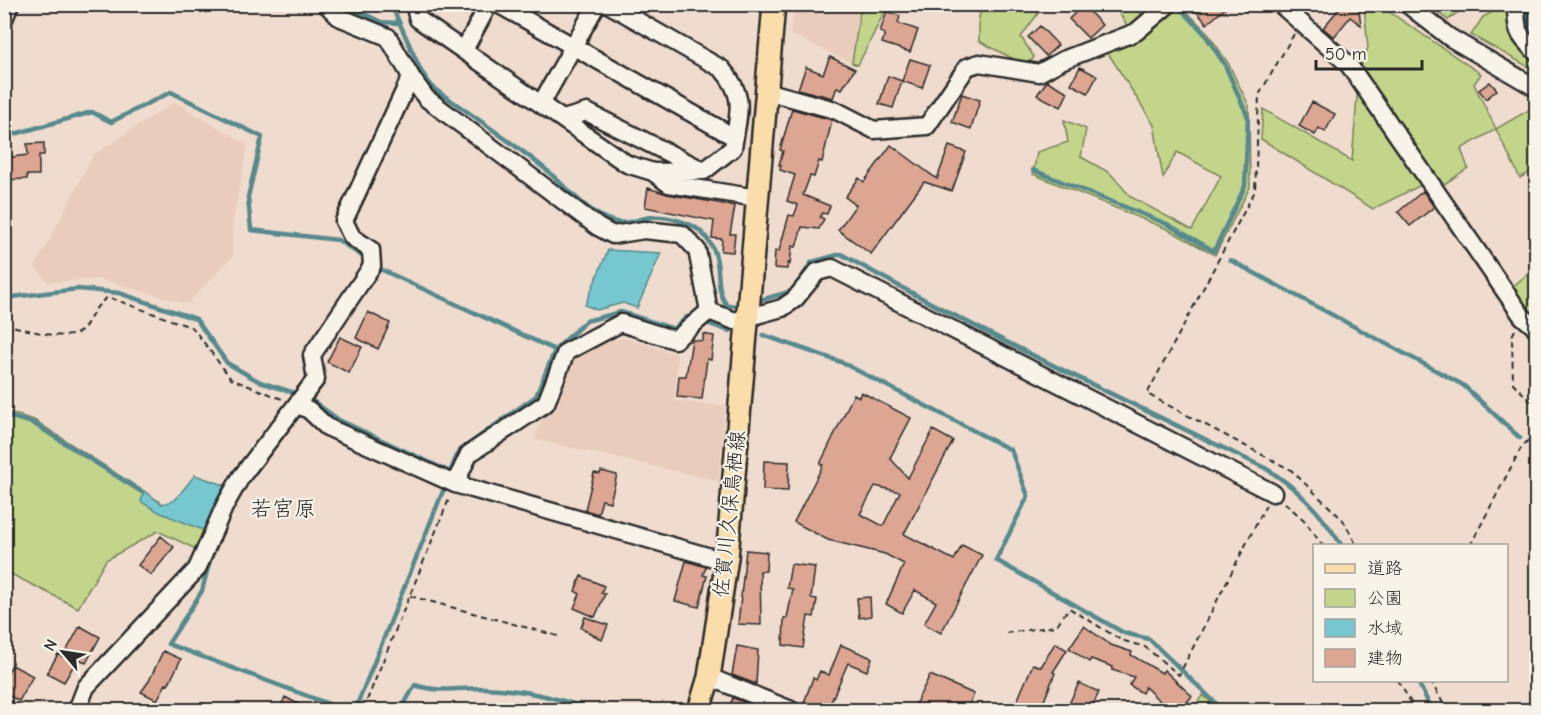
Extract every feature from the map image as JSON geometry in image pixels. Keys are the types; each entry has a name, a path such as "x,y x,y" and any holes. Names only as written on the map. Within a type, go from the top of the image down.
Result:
{"main road":[{"path":"757,198 774,4"},
{"name":"佐賀川久保鳥栖線","path":"699,711 709,677 727,558 757,198"}],"street":[{"path":"4,19 10,4"},
{"path":"326,4 339,16 388,37 426,98 598,227 612,235 644,230 682,234 697,250 709,310"},
{"path":"414,4 418,19 627,164 653,172 704,171 733,148 740,105 735,83 722,69 608,4"},
{"path":"464,50 489,4"},
{"path":"498,4 734,137"},
{"path":"541,104 597,4"},
{"path":"766,91 835,110 874,130 927,126 967,67 980,63 1039,74 1063,60 1136,32 1169,4"},
{"path":"1280,4 1299,24 1349,65 1522,316 1536,328"},
{"path":"1407,4 1449,38 1536,88"},
{"path":"1516,4 1516,29 1522,40 1536,52"},
{"path":"77,711 86,687 197,569 225,505 241,477 316,379 312,355 372,266 371,250 352,237 344,221 408,83 413,80"},
{"path":"563,119 587,112 704,171"},
{"path":"653,172 669,184 757,198"},
{"path":"709,310 735,321 782,308 795,299 817,272 832,268 1273,493"},
{"path":"455,484 470,454 546,403 566,352 621,322 675,340 709,310"},
{"path":"298,405 309,410 327,427 455,484 714,558 727,558"},
{"path":"709,677 792,711"}],"path":[{"path":"1299,24 1259,94 1255,191 1147,394 1291,470 1343,520 1356,544"},
{"path":"4,324 67,338 81,331 96,305 108,297 193,328 231,379 298,405"},
{"path":"1522,316 1512,336 1513,383 1536,407"},
{"path":"1471,544 1521,448 1533,436 1536,426"},
{"path":"363,711 455,484"},
{"path":"1006,633 1056,626 1069,608 1121,640 1145,647 1179,675 1273,493 1304,520 1322,544"},
{"path":"410,596 558,636"},
{"path":"1399,682 1414,711"},
{"path":"1431,682 1447,711"}],"shaded area":[{"path":"795,5 861,5 852,63 790,34"},
{"path":"175,102 248,145 232,225 233,256 187,304 100,279 48,282 35,267 93,155"},
{"path":"623,338 677,354 675,401 725,406 719,481 534,439 569,354"}],"green space":[{"path":"861,5 888,5 858,65 852,63"},
{"path":"985,5 1044,5 1021,37 1034,57 1027,66 979,41 979,16"},
{"path":"1114,5 1134,5 1151,27 1180,5 1207,32 1228,63 1249,106 1250,187 1215,255 1167,229 1033,174 1037,152 1068,142 1064,120 1086,129 1081,157 1110,173 1131,197 1192,230 1221,176 1177,152 1163,178 1154,125 1108,53 1136,39"},
{"path":"1364,5 1379,5 1481,74 1474,84 1496,129 1461,149 1468,168 1439,188 1423,184 1373,209 1261,139 1263,109 1352,161 1359,71 1368,48"},
{"path":"1428,5 1467,5 1448,20"},
{"path":"1506,5 1513,5 1536,57 1536,71 1471,35 1483,17"},
{"path":"1536,106 1536,169 1520,178 1496,129"},
{"path":"1536,267 1536,308 1529,313 1511,288"},
{"path":"4,411 34,420 203,530 205,526 214,531 204,553 158,531 106,560 78,608 5,571"},
{"path":"1203,695 1220,710 1191,710"}],"water":[{"path":"608,250 661,253 637,308 623,303 597,310 585,305"},
{"path":"195,475 224,485 203,530 141,502 144,491 162,504 175,500"}],"building":[{"path":"1203,4 1230,4 1207,24 1196,11"},
{"path":"1343,4 1358,4 1361,25 1350,17 1334,37 1323,28"},
{"path":"1083,5 1102,25 1088,38 1069,19"},
{"path":"887,11 900,16 898,23 918,30 910,52 882,43 885,34 880,32"},
{"path":"1040,26 1058,45 1046,56 1028,37"},
{"path":"830,57 855,69 842,89 837,87 833,98 798,89 806,67 823,74"},
{"path":"910,59 930,65 922,88 902,81"},
{"path":"1080,67 1097,76 1088,93 1071,84"},
{"path":"888,76 902,81 893,108 879,104"},
{"path":"1047,81 1068,92 1061,107 1037,95"},
{"path":"1490,82 1497,90 1486,99 1479,90"},
{"path":"962,94 980,100 971,129 952,122"},
{"path":"1312,102 1335,114 1325,132 1319,128 1315,135 1299,126"},
{"path":"792,109 832,120 822,162 819,161 814,177 810,176 803,195 830,206 827,214 822,213 820,217 824,219 819,229 802,227 796,247 792,246 790,264 788,263 787,269 774,268 775,251 779,251 789,215 794,216 798,205 787,201 795,175 780,170 781,165 779,165 783,151 780,150"},
{"path":"44,143 44,155 39,155 39,175 27,175 27,179 4,180 4,158 28,155 27,144"},
{"path":"891,145 937,179 949,146 966,152 952,191 924,182 871,254 838,230 856,205 845,197 859,178 864,182"},
{"path":"648,188 667,194 735,206 730,234 735,234 733,252 721,251 722,239 712,238 714,221 645,207"},
{"path":"1423,191 1434,207 1410,226 1398,212"},
{"path":"368,312 390,323 378,349 356,338"},
{"path":"703,334 714,336 711,360 707,359 702,399 677,397 679,376 686,376 692,340 703,341"},
{"path":"340,337 362,347 349,373 327,362"},
{"path":"861,392 911,418 890,458 908,478 933,430 953,441 904,534 954,560 962,545 982,555 941,633 924,624 936,602 915,590 902,613 886,604 904,564 885,554 828,540 794,522 823,465 820,464 854,394 859,397","holes":["875,486 900,492 883,526 860,514"]},
{"path":"764,461 789,462 788,491 763,490"},
{"path":"601,471 617,475 610,502 602,500 598,514 585,510 594,473 600,474"},
{"path":"161,536 174,547 151,575 138,565"},
{"path":"746,550 767,552 766,571 760,571 761,625 738,624"},
{"path":"686,561 706,567 703,575 707,576 699,607 675,601"},
{"path":"791,564 815,567 811,598 817,599 814,617 808,616 803,648 783,645 784,618 787,618 793,589 787,588"},
{"path":"581,576 604,586 601,593 605,594 595,617 574,608 580,594 575,591"},
{"path":"870,597 871,616 859,618 857,598"},
{"path":"585,617 608,625 602,640 581,628"},
{"path":"80,626 100,637 86,663 78,658 64,682 47,673 58,654 63,657"},
{"path":"1084,626 1111,645 1132,652 1131,655 1162,673 1164,670 1192,696 1187,702 1189,703 1182,711 1170,711 1145,687 1142,693 1129,685 1134,677 1112,670 1113,667 1091,659 1089,662 1069,648"},
{"path":"1055,643 1067,650 1053,672 1055,673 1040,711 1021,711 1014,708 1033,664 1041,667"},
{"path":"841,645 872,658 867,671 848,663 827,711 801,711 813,678 816,680 820,671 829,675"},
{"path":"737,646 758,650 756,684 732,675"},
{"path":"163,651 181,659 168,685 166,684 157,700 141,692 149,681"},
{"path":"12,665 33,676 19,701 4,693 4,678"},
{"path":"930,675 974,694 966,711 912,711"},
{"path":"1079,683 1099,692 1090,711 1078,711 1068,706"},
{"path":"285,697 311,711 279,711"},
{"path":"733,698 754,706 753,711 737,711 729,707"}],"waterway":[{"path":"344,4 381,22 398,23"},
{"path":"391,4 421,71 433,88 531,158 585,205 603,217 623,223 652,217 664,218 678,220 696,228 709,241 714,251 722,297 727,306 743,305"},
{"path":"1528,35 1529,4"},
{"path":"1033,170 1167,224 1214,251 1245,186 1248,117 1225,65 1204,33 1182,10"},
{"path":"4,137 92,112 111,122 171,92 262,137 248,197 251,230 338,240 366,259"},
{"path":"754,302 792,291 812,262 841,254 998,338 1265,468 1308,502 1341,544"},
{"path":"1230,260 1463,385 1520,438"},
{"path":"378,268 555,350 586,321 621,312 674,329 687,317"},
{"path":"4,298 78,289 119,293 196,319 227,363 260,382 298,394"},
{"path":"707,323 730,331"},
{"path":"763,335 841,362 1011,450 1028,496 996,560 1124,633 1149,639 1223,710"},
{"path":"313,401 339,420 450,472 459,451 536,396 555,350"},
{"path":"4,415 33,423 142,492"},
{"path":"355,710 443,491"},
{"path":"212,552 202,591 168,644 345,710"},
{"path":"1418,682 1432,710"},
{"path":"401,710 415,685 441,689 511,690 553,698 592,710"}],"district":[{"name":"若宮原","path":"283,509"}]}
